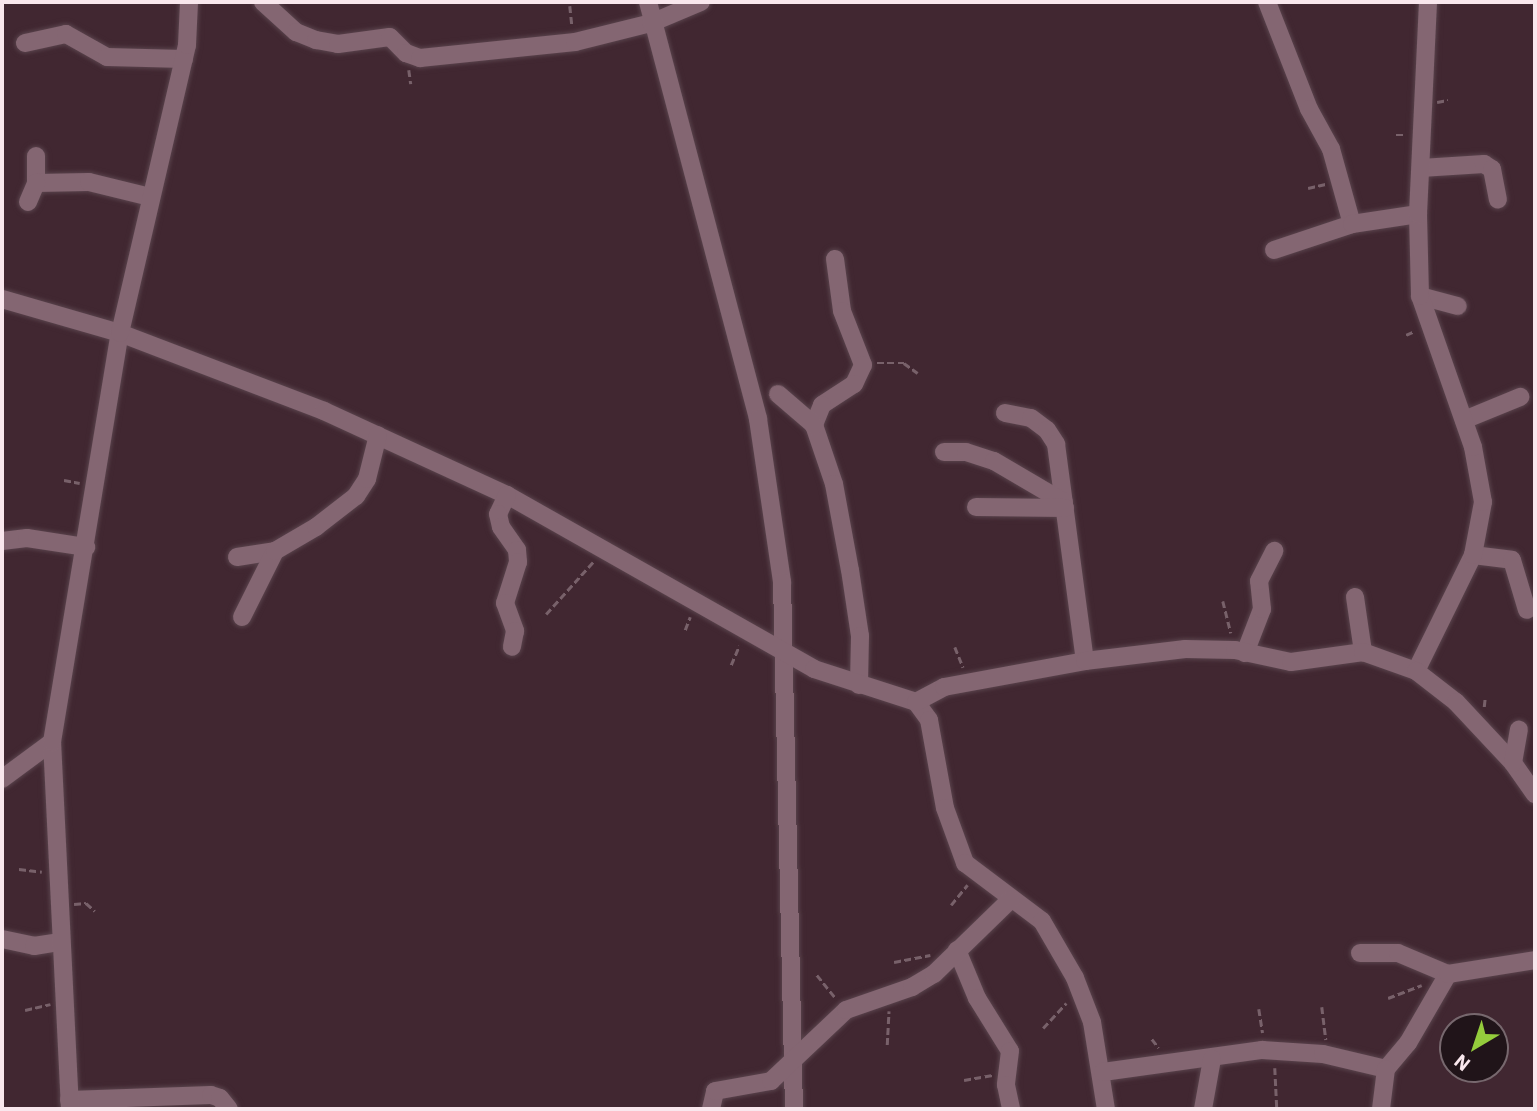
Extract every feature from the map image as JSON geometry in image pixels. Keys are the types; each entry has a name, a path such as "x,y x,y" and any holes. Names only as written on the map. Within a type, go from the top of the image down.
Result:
{"street":[{"path":"189,2 184,59 120,333 52,742 55,874 70,1105 211,1095 220,1098 229,1109"},
{"path":"263,2 296,32 316,40 338,44 390,37 412,57 575,42 651,23 701,2"},
{"path":"648,2 651,23 758,419 782,582 787,655 794,1109"},
{"path":"1267,2 1309,110 1331,149 1352,224"},
{"path":"1416,671 1473,555 1483,502 1464,420 1420,296 1418,215 1428,2"},
{"path":"24,43 66,33 107,57 184,59"},
{"path":"28,202 36,183 36,156"},
{"path":"1421,168 1484,163 1492,169 1498,199"},
{"path":"36,183 89,182 150,197"},
{"path":"1274,250 1352,224 1418,215"},
{"path":"814,425 822,405 854,384 863,365 842,311 835,260"},
{"path":"1420,296 1458,306"},
{"path":"2,299 120,333 377,435 507,495 787,655 859,685 916,702 929,720 955,844 976,875 1042,922 1056,940 1082,995 1103,1072 1106,1109"},
{"path":"778,394 814,425 834,484 860,636 859,685"},
{"path":"1464,420 1520,397"},
{"path":"1005,413 1031,418 1047,430 1060,461 1085,661"},
{"path":"237,557 275,551 316,527 356,496 367,479 377,435"},
{"path":"944,452 966,452 994,461 1065,505"},
{"path":"507,495 498,514 500,527 517,550 518,562 505,603 515,631 512,647"},
{"path":"976,507 1065,505"},
{"path":"2,541 27,538 86,547"},
{"path":"242,617 275,551"},
{"path":"1240,652 1262,609 1259,581 1274,551"},
{"path":"1473,555 1513,560 1527,610"},
{"path":"1354,597 1363,652"},
{"path":"916,702 944,687 1085,661 1185,649 1240,652 1291,662 1363,652 1416,671 1456,702 1513,763 1535,794"},
{"path":"1513,763 1519,730"},
{"path":"2,779 52,742"},
{"path":"711,1109 715,1091 771,1081 846,1010 887,993 912,987 952,956 1010,900"},
{"path":"2,939 34,946 60,942"},
{"path":"1360,953 1398,953 1444,979 1535,960"},
{"path":"952,956 1006,1040 1011,1059 1006,1073 1011,1109"},
{"path":"1381,1109 1386,1069 1408,1043 1444,979"},
{"path":"1103,1072 1268,1050 1323,1054 1386,1069"},
{"path":"1203,1109 1212,1059"}],"path":[{"path":"570,6 575,42"},
{"path":"863,365 893,361 918,373"},
{"path":"546,614 582,578 603,548"},
{"path":"1223,601 1240,652"},
{"path":"731,665 745,630"},
{"path":"955,647 970,683"},
{"path":"19,869 55,874"},
{"path":"951,905 976,875"},
{"path":"894,962 929,955 952,956"},
{"path":"817,975 846,1010"},
{"path":"1388,998 1418,985 1444,979"},
{"path":"887,993 887,1045"},
{"path":"1043,1028 1065,1003 1082,995"},
{"path":"25,1010 63,1001"},
{"path":"1322,1007 1326,1038 1323,1054"},
{"path":"1259,1009 1263,1019 1277,1109"},
{"path":"964,1080 1006,1073"}]}
